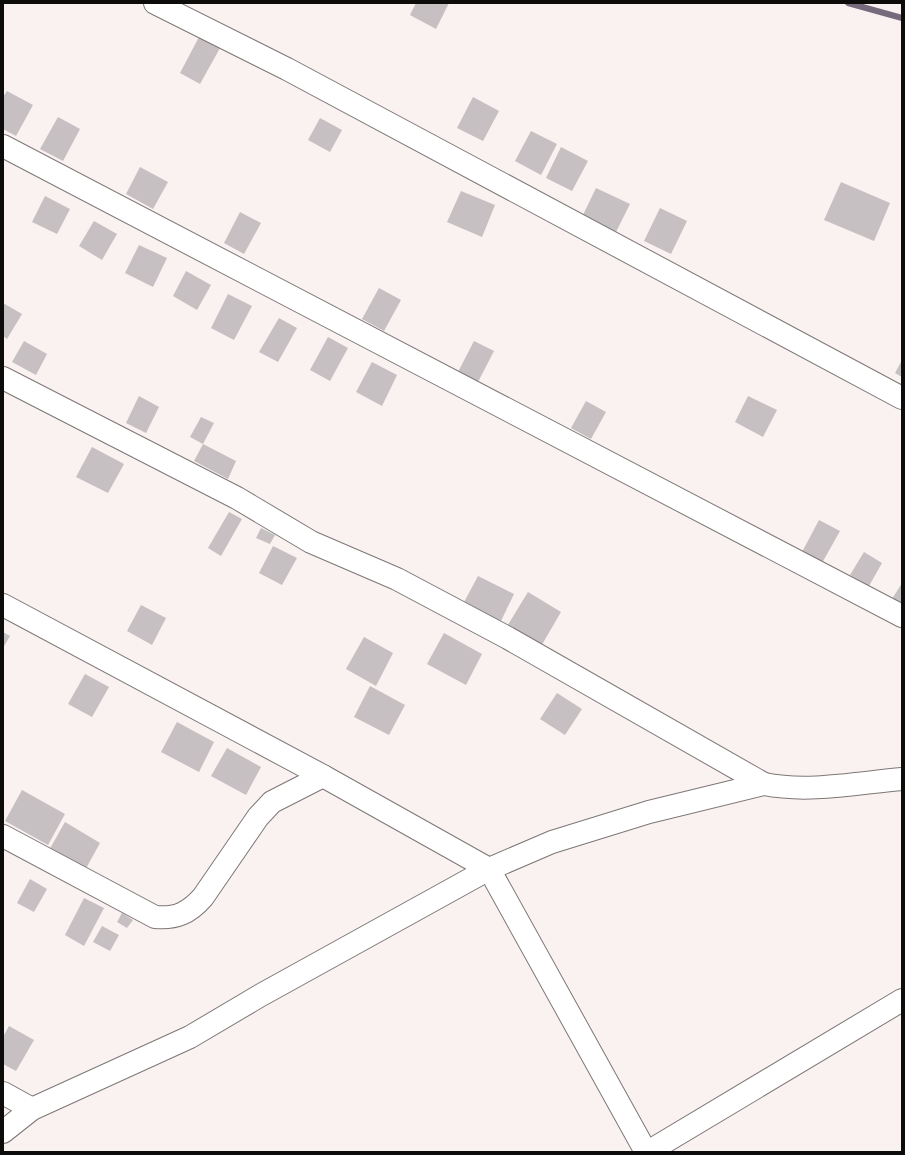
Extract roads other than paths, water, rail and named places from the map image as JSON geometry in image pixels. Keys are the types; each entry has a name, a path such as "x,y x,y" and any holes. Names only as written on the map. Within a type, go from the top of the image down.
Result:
{"street":[{"path":"155,3 301,76 902,398"},
{"path":"3,146 902,616"},
{"path":"3,378 237,498 311,542 397,579 508,638 764,784 782,788 902,779"},
{"path":"3,605 323,776 489,869 647,1152 902,1000"},
{"path":"3,836 155,917 168,918 182,915 194,907 203,897 258,817 272,802 323,776"},
{"path":"3,1132 32,1109 190,1037 261,995 489,869 552,842 649,812 764,784"},
{"path":"3,1092 32,1109"}],"waterway":[{"path":"848,3 902,18"}]}
